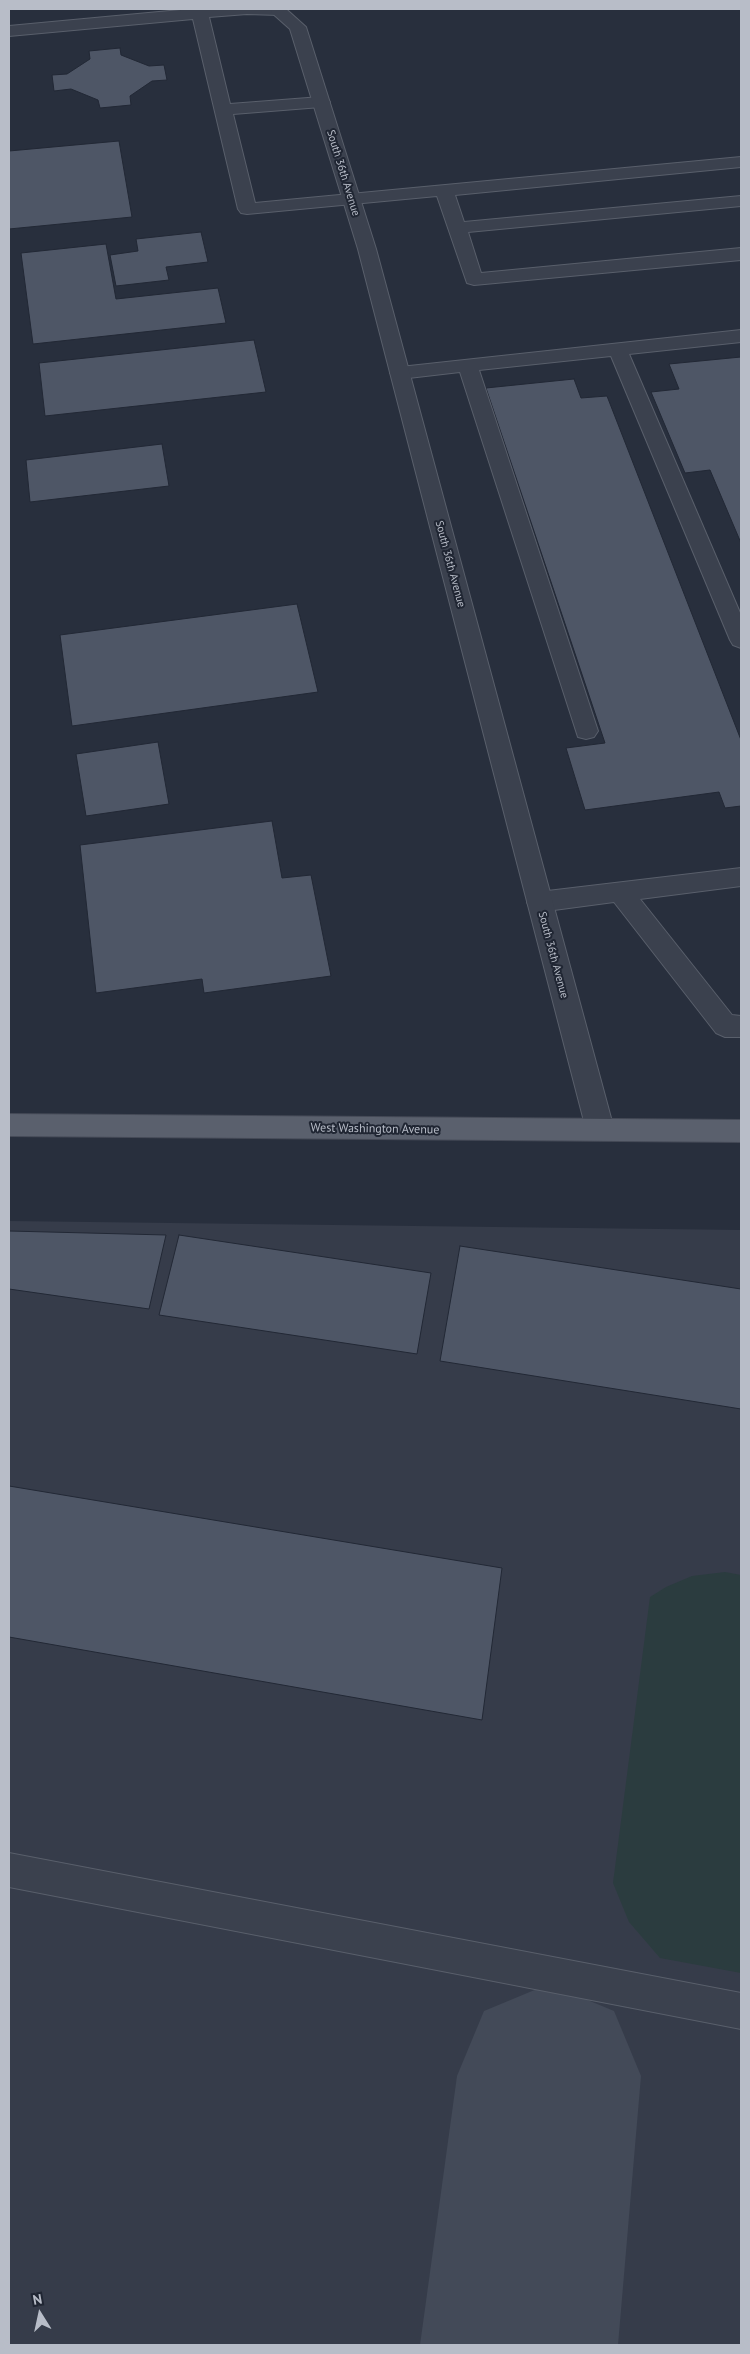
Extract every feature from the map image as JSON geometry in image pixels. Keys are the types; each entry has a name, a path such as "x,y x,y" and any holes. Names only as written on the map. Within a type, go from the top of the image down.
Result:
{"main road":[{"name":"West Washington Avenue","path":"9,1125 741,1131"}],"street":[{"path":"9,31 122,15 247,9 278,10"},
{"name":"South 36th Avenue","path":"278,10 298,28 351,199 400,373 600,1129"},
{"path":"200,11 247,209 741,162"},
{"path":"224,110 321,102"},
{"path":"444,189 474,280 741,254"},
{"path":"456,228 741,201"},
{"path":"400,373 741,336"},
{"path":"618,350 741,640"},
{"path":"468,366 586,731"},
{"path":"539,902 741,877"},
{"path":"620,892 725,1026 741,1026"},
{"path":"9,1870 741,2011"}],"shaded area":[{"path":"9,1221 741,1230 741,2345 9,2345"},
{"path":"725,1572 741,1575 741,1973 660,1958 629,1922 613,1883 650,1597 666,1587 692,1576"}],"building":[{"path":"120,48 121,55 149,66 164,65 167,80 152,81 130,96 131,105 100,108 98,100 71,89 54,91 52,75 67,74 90,59 89,51"},
{"path":"119,141 132,217 9,229 9,151"},
{"path":"201,232 208,262 166,267 169,280 116,286 110,255 138,251 136,239"},
{"path":"106,244 116,299 218,288 226,323 33,344 21,253"},
{"path":"254,340 266,392 45,416 39,363"},
{"path":"741,357 741,543 710,470 685,473 651,392 679,389 669,364"},
{"path":"574,379 581,398 607,396 741,740 741,806 725,808 719,792 585,810 566,748 605,743 486,388"},
{"path":"162,444 169,486 30,502 26,460"},
{"path":"297,604 318,692 72,726 60,635"},
{"path":"158,742 169,804 86,816 76,754"},
{"path":"272,821 282,878 311,875 331,976 204,993 202,979 96,993 80,845"},
{"path":"9,1231 166,1235 149,1309 9,1289"},
{"path":"179,1235 431,1273 417,1354 159,1315"},
{"path":"460,1246 741,1289 741,1409 440,1361"},
{"path":"9,1486 502,1568 482,1720 9,1637"}],"taxiway":[{"path":"519,2345 549,2076"}]}
